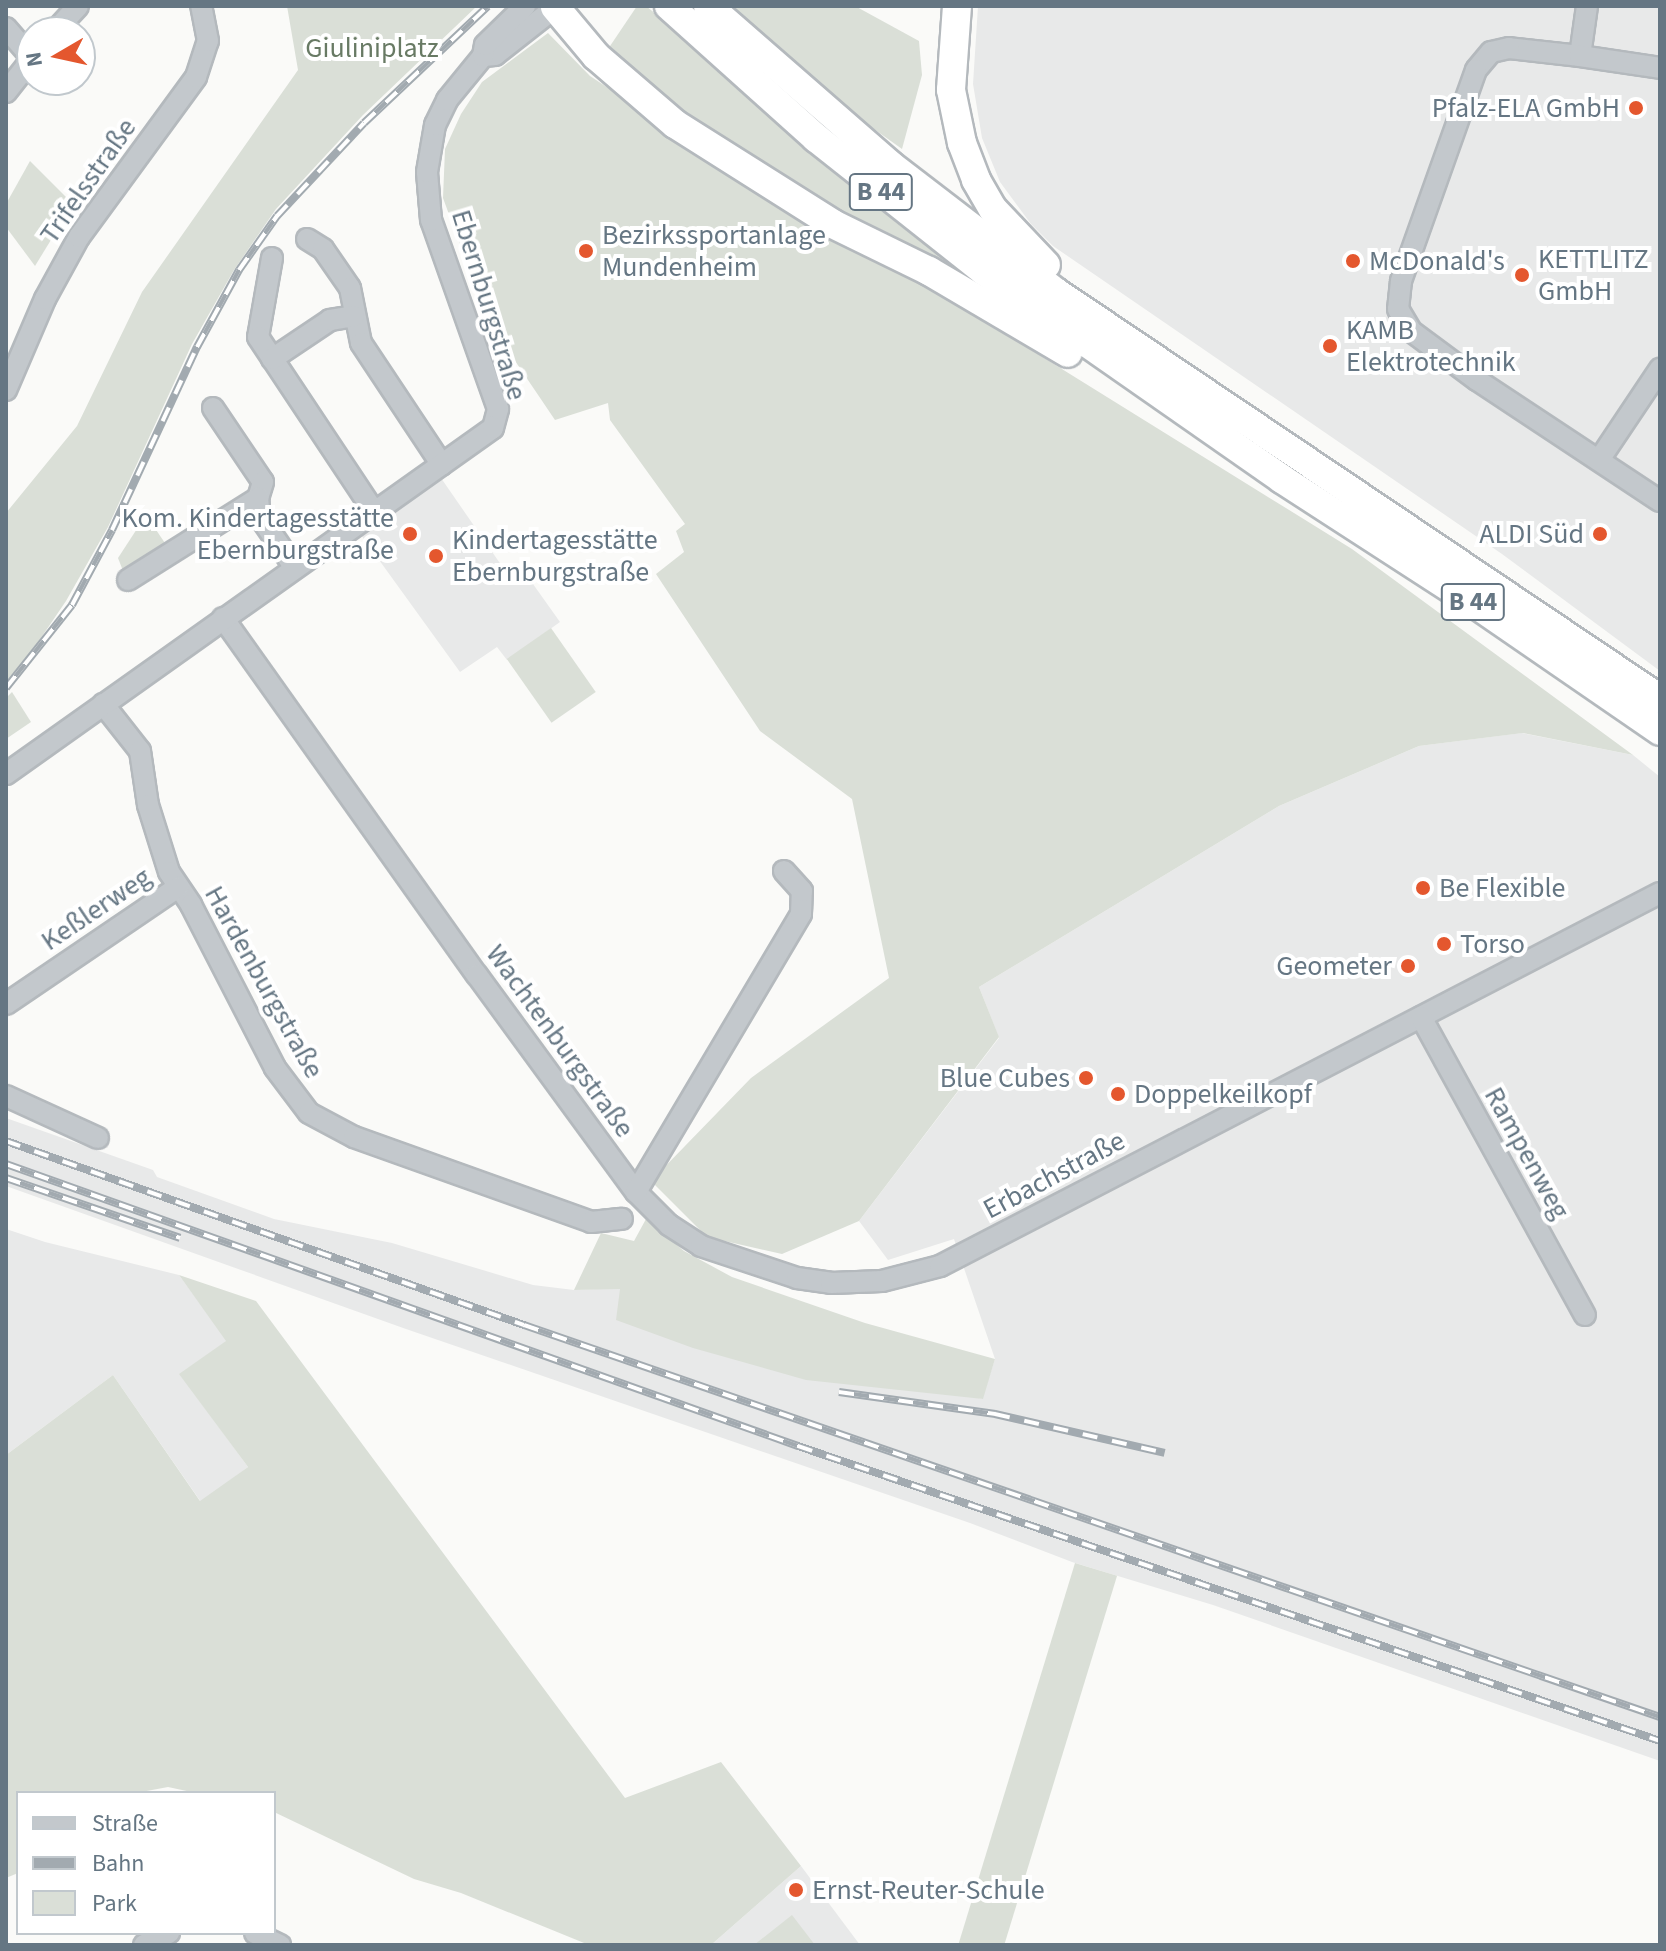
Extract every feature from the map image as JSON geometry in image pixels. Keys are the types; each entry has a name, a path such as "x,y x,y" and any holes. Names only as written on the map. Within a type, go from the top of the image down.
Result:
{"highway":[{"path":"556,6 604,64 659,112 695,137 833,224 929,271 1079,360 1107,359"},
{"name":"B 44","path":"669,6 879,191 1107,359 1660,731"},
{"name":"B 44","path":"708,6 890,165 1109,328 1660,699"},
{"path":"957,6 951,90 962,143 976,180 1004,222 1109,328"}],"street":[{"name":"Trifelsstraße","path":"6,390 45,299 79,237 196,77 208,41 201,6"},
{"name":"Ebernburgstraße","path":"6,774 493,428 498,409 431,220 427,188 431,141 441,112 454,89 483,56 485,45 525,6"},
{"name":"Ebernburgstraße","path":"483,56 495,55 556,6"},
{"path":"1580,56 1587,6"},
{"path":"1660,68 1509,48 1491,52 1480,62 1401,281 1398,309 1411,331 1660,501"},
{"path":"307,239 323,249 350,288 361,343 442,465"},
{"path":"272,258 258,337 375,513"},
{"path":"272,359 330,320 354,316"},
{"path":"1599,460 1660,369"},
{"path":"213,408 263,482 258,498 260,517 295,568"},
{"path":"128,580 258,498"},
{"name":"Wachtenburgstraße","path":"223,618 636,1192 801,914 802,891 784,871"},
{"name":"Hardenburgstraße","path":"103,704 140,751 161,851 178,887 275,1068 309,1113 354,1137 591,1222 622,1219"},
{"name":"Keßlerweg","path":"6,1004 178,887"},
{"name":"Erbachstraße","path":"636,1192 677,1231 701,1246 739,1262 797,1278 831,1283 898,1279 956,1259 1660,893"},
{"name":"Rampenweg","path":"1421,1017 1585,1315"},
{"path":"6,1096 98,1138"},
{"path":"144,1945 165,1935"},
{"path":"259,1935 280,1945"}],"shaded area":[{"path":"978,6 1660,6 1660,671 1502,554 1053,246 1031,224 1000,182 982,138 973,84"},
{"name":"Kindertagesstätte Ebernburgstraße","path":"441,478 515,585 528,577 560,622 507,660 497,647 460,672 361,535"},
{"path":"1522,733 1633,755 1660,777 1660,1761 1213,1605 1072,1562 970,1523 406,1329 6,1186 6,1118 153,1170 157,1177 274,1219 392,1243 533,1285 574,1290 620,1288 982,1399 995,1359 954,1239 888,1260 859,1221 999,1038 979,987 1279,806 1419,746"},
{"path":"6,1229 45,1242 179,1275 227,1341 180,1374 248,1467 201,1502 113,1375 6,1455"},
{"name":"Ernst-Reuter-Schule","path":"801,1866 860,1945 711,1945"}],"green space":[{"name":"Giuliniplatz","path":"287,6 477,6 363,115 276,209 234,270 192,344 108,527 66,601 30,654 6,682 6,513 77,426 142,292 298,70"},
{"path":"637,6 646,6 984,284 980,289 867,230 729,146 641,85 606,52"},
{"path":"726,6 855,6 919,41 922,75 902,149 801,77"},
{"path":"548,33 590,76 838,240 928,286 1352,549 1633,755 1523,733 1419,746 1279,806 979,987 999,1037 859,1221 782,1254 707,1237 651,1181 751,1078 889,978 852,799 760,731 656,574 684,552 676,531 685,524 610,420 608,403 555,420 488,321 443,198 445,149 461,114 482,82"},
{"path":"30,161 73,204 35,266 6,227 6,204"},
{"path":"146,515 169,549 125,576 118,558"},
{"path":"551,628 596,692 552,723 507,659"},
{"path":"12,692 31,722 6,739 6,698"},
{"path":"646,1219 684,1251 732,1277 865,1323 995,1359 983,1399 806,1380 693,1348 616,1320 620,1289 574,1290 601,1233 634,1241"},
{"path":"179,1275 256,1301 625,1798 721,1762 801,1866 711,1945 589,1945 461,1893 414,1879 276,1813 276,1791 187,1791 168,1787 147,1791 16,1791 16,1874 6,1878 6,1455 113,1375 200,1501 248,1467 179,1374 226,1341"},
{"path":"1075,1563 1117,1576 1004,1945 958,1945"},
{"path":"792,1915 815,1945 754,1945"}],"railway":[{"path":"6,688 72,605 112,530 197,347 239,270 277,216 364,123 488,6"},
{"path":"6,1141 524,1325 1660,1717"},
{"path":"6,1164 798,1446 1660,1741"},
{"path":"6,1178 180,1238"},
{"path":"839,1392 995,1414 1165,1453"}],"place":[{"name":"Pfalz-ELA GmbH","path":"1636,108"},
{"name":"Bezirkssportanlage Mundenheim","path":"586,251"},
{"name":"McDonald's","path":"1353,261"},
{"name":"KETTLITZ GmbH","path":"1522,275"},
{"name":"KAMB Elektrotechnik","path":"1330,346"},
{"name":"Kom. Kindertagesstätte Ebernburgstraße","path":"410,534"},
{"name":"ALDI Süd","path":"1600,534"},
{"name":"Kindertagesstätte Ebernburgstraße","path":"436,556"},
{"name":"Be Flexible","path":"1423,888"},
{"name":"Torso","path":"1444,944"},
{"name":"Geometer","path":"1408,966"},
{"name":"Blue Cubes","path":"1086,1078"},
{"name":"Doppelkeilkopf","path":"1118,1094"},
{"name":"Ernst-Reuter-Schule","path":"796,1890"}]}
